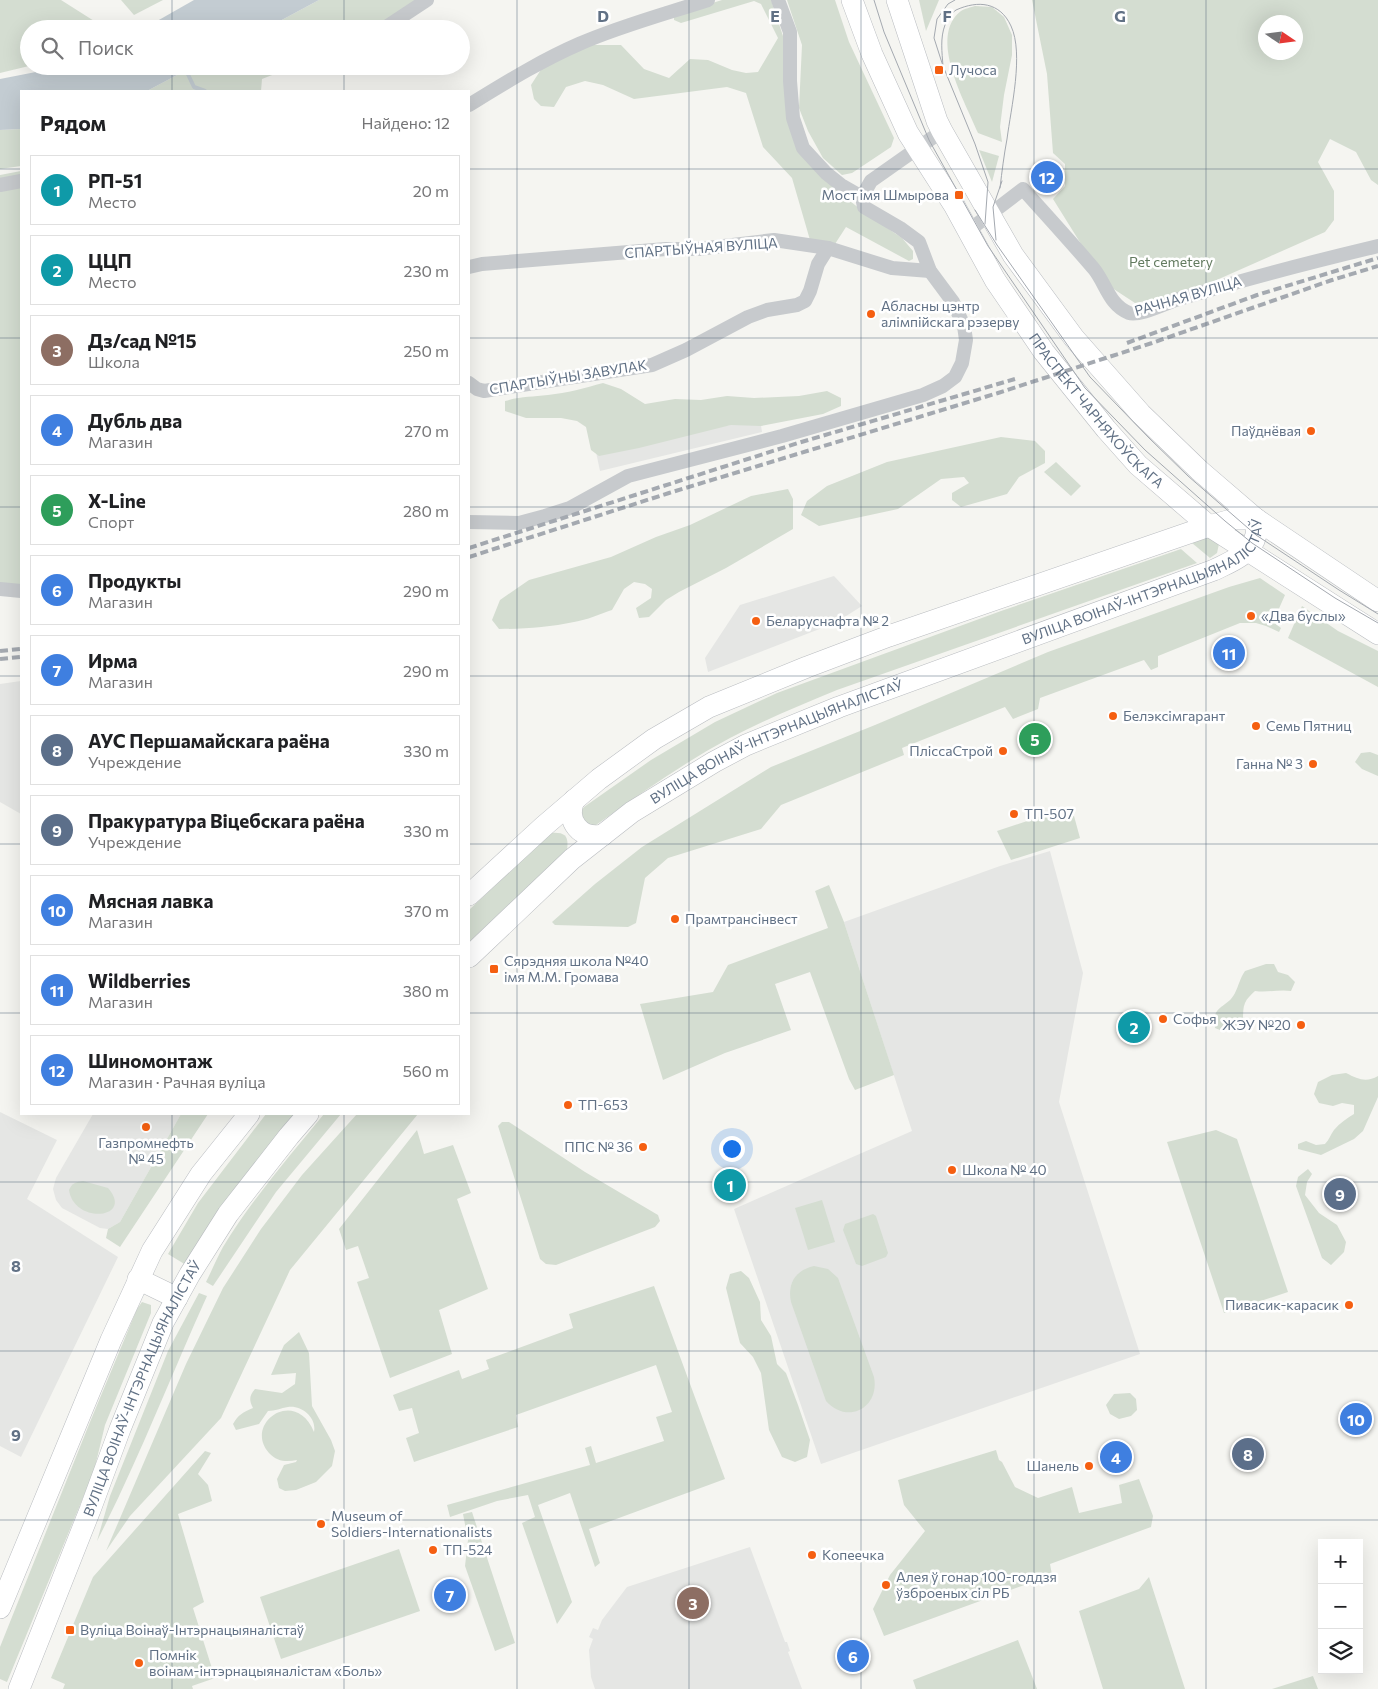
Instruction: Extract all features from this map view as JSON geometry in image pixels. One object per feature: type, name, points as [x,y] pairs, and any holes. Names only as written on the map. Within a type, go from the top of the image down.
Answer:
[{"type":"main road","name":"ПРАСПЕКТ ЧАРНЯХОЎСКАГА","points":[[852,0],[872,54],[908,133],[954,205],[995,280],[1044,352],[1106,429],[1138,465],[1209,526],[1378,634]]},
{"type":"main road","points":[[897,0],[942,131],[1012,255],[1040,293],[1102,370],[1141,414],[1192,464],[1256,519],[1378,602]]},
{"type":"main road","name":"ВУЛІЦА ВОІНАЎ-ІНТЭРНАЦЫЯНАЛІСТАЎ","points":[[470,894],[544,826],[599,779],[654,739],[709,707],[889,636],[1209,526],[1235,519],[1256,519],[1256,535],[1247,550],[1240,557],[1192,579],[839,707],[746,745],[714,762],[632,812],[572,860],[470,957]]},
{"type":"main road","points":[[574,800],[571,816],[579,831],[590,836],[603,836]]},
{"type":"main road","points":[[544,826],[560,827],[570,834],[574,844],[572,860]]},
{"type":"main road","points":[[0,1608],[138,1279],[160,1237],[201,1174],[248,1115]]},
{"type":"main road","name":"ВУЛІЦА ВОІНАЎ-ІНТЭРНАЦЫЯНАЛІСТАЎ","points":[[20,1689],[120,1429],[163,1324],[190,1274],[228,1214],[307,1115]]},
{"type":"main road","points":[[138,1279],[177,1298]]},
{"type":"street","points":[[397,20],[427,0]]},
{"type":"street","points":[[470,104],[542,62],[579,44],[626,26],[708,0]]},
{"type":"street","points":[[778,0],[790,32],[790,81],[793,118],[803,148],[826,173],[841,185],[862,197]]},
{"type":"street","points":[[470,522],[519,524],[570,508],[628,476],[791,434],[923,395],[943,386],[955,377],[962,363],[966,340],[964,326],[953,302],[930,272],[919,242],[900,228],[864,207],[862,197],[871,182],[942,131]]},
{"type":"street","points":[[0,185],[20,181]]},
{"type":"street","name":"РАЧНАЯ ВУЛІЦА","points":[[989,216],[1023,189],[1096,271],[1107,294],[1122,310],[1131,314],[1139,313],[1176,299],[1273,272],[1378,246]]},
{"type":"street","points":[[968,231],[989,216]]},
{"type":"street","name":"СПАРТЫЎНАЯ ВУЛІЦА","points":[[470,267],[482,264],[666,249],[698,249],[774,240],[828,248],[892,268],[930,272]]},
{"type":"street","name":"СПАРТЫЎНЫ ЗАВУЛАК","points":[[470,384],[484,391],[652,365],[686,350],[748,317],[767,310],[805,301],[810,292],[818,264],[828,248]]},
{"type":"street","points":[[0,589],[20,591]]},
{"type":"shaded area","points":[[194,0],[319,0],[282,20],[159,20]]},
{"type":"shaded area","points":[[20,75],[177,75],[149,90],[20,90],[20,129],[0,130],[0,79]]},
{"type":"shaded area","points":[[760,419],[762,432],[600,471],[596,452]]},
{"type":"shaded area","points":[[834,576],[862,606],[835,623],[708,672],[705,658],[740,605]]},
{"type":"shaded area","points":[[20,681],[20,813],[0,802],[0,684]]},
{"type":"shaded area","name":"Школа № 40","points":[[1050,851],[1083,973],[1059,1102],[1140,1354],[821,1464],[734,1209],[912,1131],[844,922],[1000,866]]},
{"type":"shaded area","points":[[0,1112],[57,1140],[27,1199],[118,1257],[21,1457],[0,1446]]},
{"type":"shaded area","points":[[92,1115],[180,1115],[120,1222],[108,1229],[100,1228],[62,1208],[56,1200],[53,1189],[56,1178]]},
{"type":"shaded area","points":[[750,1547],[785,1642],[787,1642],[790,1651],[788,1652],[802,1689],[595,1689],[591,1677],[589,1650],[593,1639],[589,1637],[593,1628],[598,1630],[602,1620],[627,1587]]},
{"type":"green space","points":[[0,0],[61,0],[93,20],[20,20],[20,68],[0,73]]},
{"type":"green space","points":[[121,0],[163,0],[134,15]]},
{"type":"green space","points":[[319,0],[423,0],[386,20],[282,20]]},
{"type":"green space","points":[[722,0],[771,0],[783,36],[785,83],[801,153],[840,193],[865,213],[902,238],[913,251],[913,259],[909,261],[846,227],[835,244],[810,240],[792,178],[763,147],[746,93],[727,87],[634,99],[603,85],[585,81],[566,87],[554,107],[541,106],[534,99],[531,85],[542,68],[590,45],[621,45],[644,69],[669,78],[690,59],[708,60],[732,70],[746,73],[758,72],[778,38],[761,4],[754,1],[681,23],[674,20],[674,15]]},
{"type":"green space","points":[[787,0],[835,0],[849,42],[894,138],[891,147],[852,173],[842,175],[823,158],[808,131],[799,108],[802,45]]},
{"type":"green space","points":[[919,0],[939,0],[926,31]]},
{"type":"green space","name":"Pet cemetery","points":[[1032,0],[1378,0],[1378,185],[1371,180],[1356,152],[1330,139],[1318,162],[1334,191],[1334,220],[1325,232],[1185,294],[1135,303],[1106,284],[1053,199],[1065,186],[1065,164],[1053,153],[1047,74]]},
{"type":"green space","points":[[975,6],[992,7],[1004,17],[1012,35],[1012,55],[1000,127],[1002,142],[978,133],[958,88],[948,53],[948,37],[951,22],[961,11]]},
{"type":"green space","points":[[177,75],[272,75],[262,79],[261,90],[149,90]]},
{"type":"green space","points":[[20,129],[20,166],[0,169],[0,130]]},
{"type":"green space","points":[[979,150],[999,156],[992,182]]},
{"type":"green space","points":[[20,171],[20,584],[0,584],[0,175]]},
{"type":"green space","points":[[603,383],[621,389],[645,404],[675,399],[701,400],[727,396],[754,398],[799,396],[827,391],[841,398],[841,406],[823,414],[761,426],[731,425],[599,456],[591,450],[586,427],[577,421],[561,418],[526,418],[505,411],[505,401],[522,397],[562,393]]},
{"type":"green space","points":[[1001,437],[1035,441],[1045,451],[1045,463],[1019,477],[1007,494],[961,507],[952,500],[952,493],[969,483],[964,477],[941,479],[898,509],[819,526],[801,515],[807,501],[827,486],[887,462]]},
{"type":"green space","points":[[1056,462],[1081,486],[1071,496],[1044,472]]},
{"type":"green space","points":[[788,489],[793,499],[793,529],[726,568],[679,592],[666,600],[649,617],[639,618],[636,608],[651,598],[652,589],[645,584],[634,582],[624,589],[612,610],[584,620],[565,624],[499,629],[492,620],[500,600],[529,580],[611,557],[656,537],[690,525],[751,496]]},
{"type":"green space","points":[[1210,537],[1219,544],[1217,553],[1210,558],[1192,543]]},
{"type":"green space","points":[[1181,549],[1197,563],[837,690],[730,738],[661,780],[596,825],[586,828],[578,815],[584,807],[651,760],[715,722],[777,693],[1001,611]]},
{"type":"green space","points":[[1260,578],[1285,595],[1273,622],[1281,628],[1279,632],[1256,623],[1240,623],[1158,656],[1158,667],[1151,670],[1144,660],[1040,698],[1038,709],[1013,719],[1005,707],[902,748],[904,755],[781,805],[761,829],[668,858],[645,878],[636,923],[628,927],[555,925],[552,922],[595,884],[642,847],[771,767],[1048,652],[1229,587]]},
{"type":"green space","points":[[1302,606],[1338,631],[1378,651],[1378,687],[1288,638]]},
{"type":"green space","points":[[1370,752],[1378,755],[1378,776],[1362,769],[1355,762],[1361,753]]},
{"type":"green space","points":[[1054,812],[1074,816],[1080,838],[1011,860],[997,831]]},
{"type":"green space","points":[[551,833],[560,833],[567,838],[567,850],[470,941],[470,909]]},
{"type":"green space","points":[[829,885],[844,922],[894,1075],[855,1090],[849,1079],[810,972],[775,984],[791,1030],[725,1053],[663,1080],[640,1004],[713,992],[728,965],[828,928],[815,891]]},
{"type":"green space","points":[[1266,964],[1274,964],[1278,972],[1288,975],[1295,982],[1291,991],[1255,991],[1245,1003],[1243,1021],[1240,1027],[1230,1032],[1215,1028],[1214,1020],[1217,1011],[1232,998],[1245,971]]},
{"type":"green space","points":[[1346,1073],[1362,1079],[1378,1076],[1378,1097],[1363,1131],[1354,1139],[1321,1155],[1298,1149],[1298,1144],[1306,1141],[1316,1145],[1325,1144],[1336,1127],[1354,1114],[1354,1105],[1342,1103],[1333,1106],[1319,1103],[1314,1094],[1318,1082],[1332,1075]]},
{"type":"green space","points":[[180,1115],[207,1115],[120,1247],[106,1238],[108,1229],[120,1222]]},
{"type":"green space","points":[[265,1115],[293,1115],[217,1212],[186,1265],[168,1254],[198,1203]]},
{"type":"green space","points":[[323,1115],[340,1115],[276,1192],[213,1286],[206,1282],[234,1229],[271,1179]]},
{"type":"green space","points":[[356,1115],[417,1115],[290,1270],[221,1418],[130,1516],[106,1551],[186,1364],[223,1288],[261,1229],[302,1175]]},
{"type":"green space","points":[[502,1122],[509,1122],[585,1172],[658,1215],[660,1221],[655,1227],[556,1265],[546,1264],[540,1259],[498,1126]]},
{"type":"green space","points":[[417,1130],[424,1154],[453,1145],[471,1193],[457,1199],[488,1289],[439,1310],[452,1354],[390,1378],[357,1282],[369,1278],[358,1246],[346,1250],[339,1229]]},
{"type":"green space","points":[[1216,1130],[1237,1139],[1288,1292],[1224,1313],[1167,1142]]},
{"type":"green space","points":[[1308,1169],[1312,1174],[1307,1182],[1305,1195],[1319,1213],[1337,1225],[1346,1242],[1344,1252],[1331,1265],[1322,1258],[1296,1186],[1298,1177]]},
{"type":"green space","points":[[83,1181],[108,1188],[114,1198],[114,1206],[109,1211],[100,1214],[81,1209],[73,1201],[69,1190],[74,1183]]},
{"type":"green space","points":[[822,1200],[835,1242],[808,1250],[795,1208]]},
{"type":"green space","points":[[873,1214],[876,1216],[888,1253],[886,1257],[862,1266],[856,1264],[843,1230],[845,1224]]},
{"type":"green space","points":[[814,1266],[828,1269],[838,1278],[874,1377],[875,1388],[872,1397],[867,1405],[860,1410],[843,1412],[834,1408],[826,1401],[791,1302],[790,1289],[794,1278],[802,1271]]},
{"type":"green space","points":[[741,1271],[749,1278],[760,1302],[761,1320],[771,1336],[777,1364],[786,1373],[810,1440],[807,1457],[795,1462],[782,1457],[769,1430],[761,1373],[753,1357],[740,1343],[726,1288],[730,1274]]},
{"type":"green space","points":[[654,1286],[725,1479],[589,1529],[600,1563],[595,1567],[570,1493],[538,1505],[572,1602],[557,1624],[522,1523],[535,1517],[528,1495],[497,1501],[450,1517],[447,1505],[590,1465],[585,1448],[591,1446],[596,1463],[664,1441],[656,1417],[672,1412],[656,1365],[516,1415],[518,1427],[414,1462],[406,1438],[419,1433],[412,1408],[399,1411],[393,1395],[459,1370],[462,1379],[489,1369],[486,1360],[573,1328],[569,1314]]},
{"type":"green space","points":[[199,1293],[207,1296],[140,1450],[97,1541],[110,1496],[168,1351]]},
{"type":"green space","points":[[142,1302],[151,1305],[151,1313],[105,1425],[94,1471],[7,1682],[0,1679],[0,1647],[90,1422],[137,1309]]},
{"type":"green space","points":[[299,1332],[309,1353],[312,1406],[335,1451],[332,1466],[316,1482],[296,1490],[285,1491],[279,1488],[277,1479],[284,1465],[296,1462],[297,1460],[282,1461],[272,1456],[263,1442],[262,1431],[267,1421],[275,1414],[285,1411],[295,1412],[306,1419],[314,1432],[311,1417],[303,1410],[288,1407],[268,1411],[259,1424],[236,1430],[233,1424],[241,1414],[253,1408],[250,1398],[255,1389],[282,1393],[295,1384],[296,1373],[271,1375],[284,1345]]},
{"type":"green space","points":[[1130,1393],[1136,1399],[1137,1410],[1131,1416],[1119,1419],[1110,1414],[1106,1405],[1114,1394]]},
{"type":"green space","points":[[996,1450],[999,1460],[1002,1462],[1015,1487],[1038,1498],[1072,1487],[1079,1513],[1122,1503],[1119,1485],[1139,1479],[1153,1516],[1151,1527],[1050,1564],[1052,1575],[884,1636],[873,1609],[890,1575],[925,1531],[904,1505],[898,1480]]},
{"type":"green space","points":[[205,1451],[211,1453],[198,1474],[208,1485],[212,1501],[178,1514],[204,1602],[193,1608],[215,1678],[192,1686],[193,1689],[63,1689],[65,1684],[51,1678],[93,1577]]},
{"type":"green space","points":[[472,1512],[515,1643],[495,1651],[465,1566],[468,1540],[463,1514]]},
{"type":"green space","points":[[399,1549],[420,1611],[281,1659],[260,1597]]},
{"type":"green space","points":[[1149,1577],[1185,1689],[1103,1689],[1079,1611],[1139,1589]]},
{"type":"green space","points":[[1018,1640],[1037,1689],[916,1689],[913,1680]]},
{"type":"green space","points":[[1313,1676],[1318,1689],[1272,1689]]},
{"type":"waterway","points":[[188,75],[194,87],[202,90]]},
{"type":"tram line","points":[[874,0],[884,32],[929,140],[988,246],[1085,388],[1145,450],[1252,543],[1335,598],[1378,623]]},
{"type":"tram line","points":[[955,0],[948,4],[937,19],[934,38],[988,182],[985,224]]},
{"type":"tram line","points":[[943,66],[942,35],[951,14],[964,7],[980,4],[988,5],[1001,12],[1011,26],[1015,38],[1017,66],[1000,188]]},
{"type":"tram line","points":[[996,240],[993,207],[1002,181]]},
{"type":"tram line","points":[[975,210],[997,245],[1090,377],[1149,438],[1188,476],[1256,535],[1378,614]]},
{"type":"railway","points":[[1127,343],[1257,295],[1378,258]]},
{"type":"railway","points":[[470,557],[669,493],[998,393],[1378,266]]},
{"type":"railway","points":[[470,548],[798,443],[1015,379]]},
{"type":"railway","points":[[0,651],[20,649]]},
{"type":"railway","points":[[0,659],[20,657]]},
{"type":"place","name":"Лучоса","points":[[939,70]]},
{"type":"place","name":"Шиномонтаж","points":[[1047,177]]},
{"type":"place","name":"Мост імя Шмырова","points":[[959,195]]},
{"type":"place","name":"Абласны цэнтр алімпійскага рэзерву","points":[[871,314]]},
{"type":"place","name":"Паўднёвая","points":[[1311,431]]},
{"type":"place","name":"«Два буслы»","points":[[1251,616]]},
{"type":"place","name":"Беларуснафта № 2","points":[[756,621]]},
{"type":"place","name":"Wildberries","points":[[1229,653]]},
{"type":"place","name":"Белэксімгарант","points":[[1113,716]]},
{"type":"place","name":"Семь Пятниц","points":[[1256,726]]},
{"type":"place","name":"X-Line","points":[[1035,739]]},
{"type":"place","name":"ПліссаСтрой","points":[[1003,751]]},
{"type":"place","name":"Ганна № 3","points":[[1313,764]]},
{"type":"place","name":"ТП-507","points":[[1014,814]]},
{"type":"place","name":"Прамтрансінвест","points":[[675,919]]},
{"type":"place","name":"Сярэдняя школа №40 імя М.М. Громава","points":[[494,969]]},
{"type":"place","name":"Софья","points":[[1163,1019]]},
{"type":"place","name":"ЖЭУ №20","points":[[1301,1025]]},
{"type":"place","name":"ЦЦП","points":[[1134,1027]]},
{"type":"place","name":"ТП-653","points":[[568,1105]]},
{"type":"place","name":"Газпромнефть № 45","points":[[146,1127]]},
{"type":"place","name":"ППС № 36","points":[[643,1147]]},
{"type":"place","name":"Школа № 40","points":[[952,1170]]},
{"type":"place","name":"РП-51","points":[[730,1185]]},
{"type":"place","name":"Пракуратура Віцебскага раёна","points":[[1340,1194]]},
{"type":"place","name":"Пивасик-карасик","points":[[1349,1305]]},
{"type":"place","name":"Мясная лавка","points":[[1356,1419]]},
{"type":"place","name":"АУС Першамайскага раёна","points":[[1248,1454]]},
{"type":"place","name":"Дубль два","points":[[1116,1457]]},
{"type":"place","name":"Шанель","points":[[1089,1466]]},
{"type":"place","name":"Museum of Soldiers-Internationalists","points":[[321,1524]]},
{"type":"place","name":"ТП-524","points":[[433,1550]]},
{"type":"place","name":"Копеечка","points":[[812,1555]]},
{"type":"place","name":"Алея ў гонар 100-годдзя ўзброеных сіл РБ","points":[[886,1585]]},
{"type":"place","name":"Ирма","points":[[450,1595]]},
{"type":"place","name":"Дз/сад №15","points":[[693,1603]]},
{"type":"place","name":"Вуліца Воінаў-Інтэрнацыяналістаў","points":[[70,1630]]},
{"type":"place","name":"Продукты","points":[[853,1656]]},
{"type":"place","name":"Помнік воінам-інтэрнацыяналістам «Боль»","points":[[139,1663]]}]
